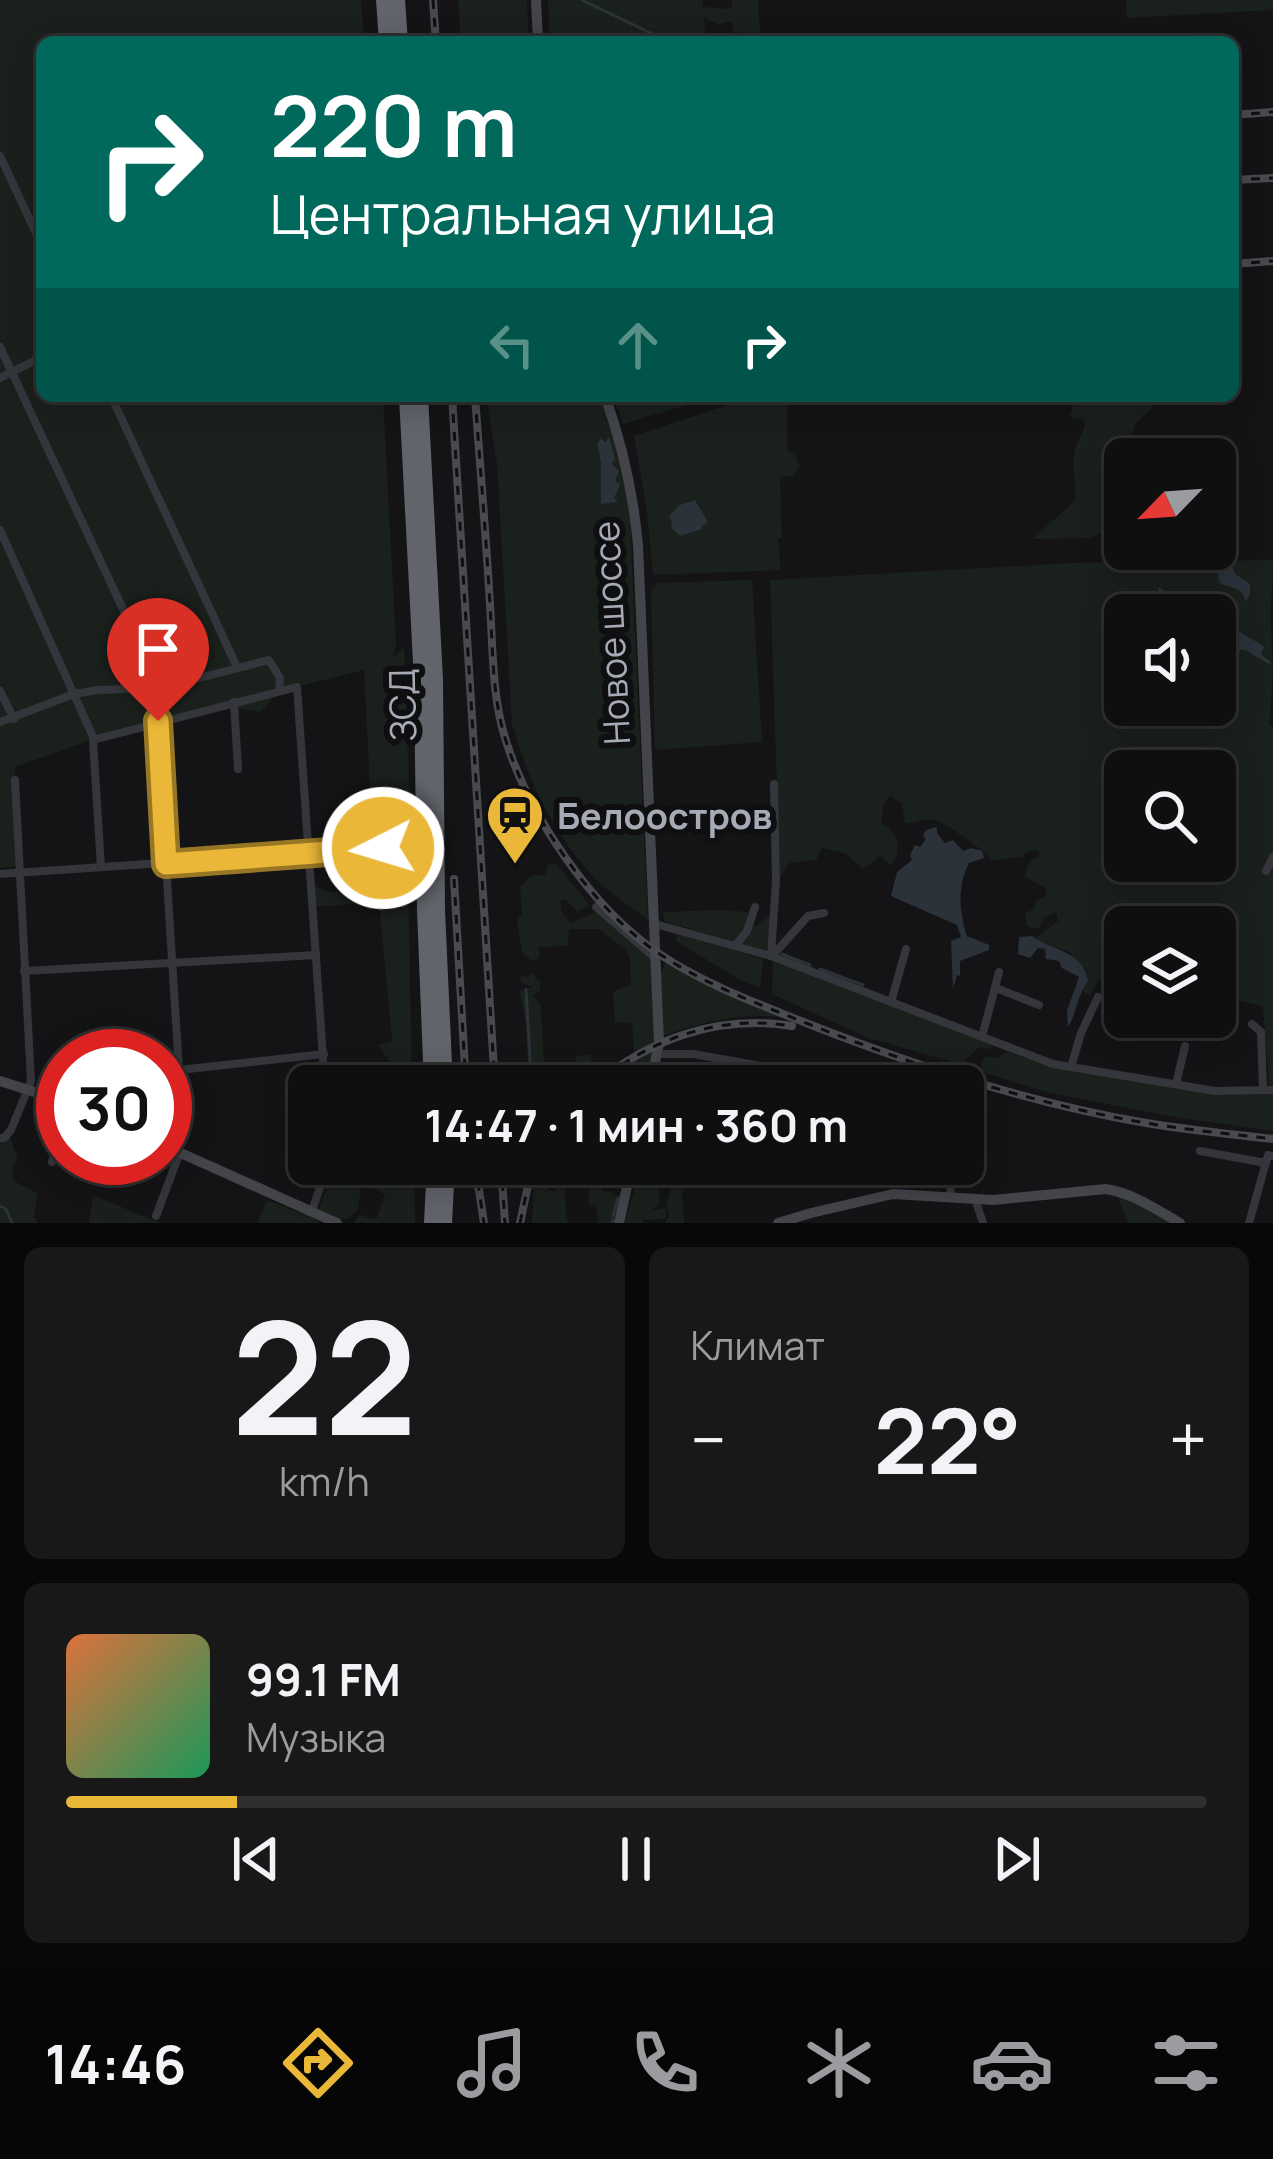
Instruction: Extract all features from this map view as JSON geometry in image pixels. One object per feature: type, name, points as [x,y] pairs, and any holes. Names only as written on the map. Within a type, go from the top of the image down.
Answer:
[{"type":"highway","points":[[384,0],[387,36]]},
{"type":"highway","points":[[398,0],[400,36]]},
{"type":"highway","name":"ЗСД","points":[[407,402],[435,1025],[442,1065]]},
{"type":"highway","name":"ЗСД","points":[[420,402],[435,680],[433,1065]]},
{"type":"highway","points":[[432,1223],[434,1185]]},
{"type":"highway","points":[[444,1223],[446,1185]]},
{"type":"main road","points":[[536,0],[538,36]]},
{"type":"main road","name":"Новое шоссе","points":[[607,402],[634,496],[655,924],[655,1065]]},
{"type":"main road","points":[[0,1081],[36,1091]]},
{"type":"main road","points":[[192,1159],[336,1223]]},
{"type":"main road","points":[[619,1223],[627,1185]]},
{"type":"main road","points":[[778,1223],[893,1194],[993,1200],[1106,1189],[1131,1196],[1180,1223]]},
{"type":"street","points":[[0,156],[36,233]]},
{"type":"street","points":[[0,347],[160,688]]},
{"type":"street","points":[[0,378],[36,360]]},
{"type":"street","points":[[115,402],[237,667]]},
{"type":"street","points":[[0,530],[94,739],[100,867]]},
{"type":"street","points":[[0,722],[74,694],[160,688],[269,660],[280,678],[279,691]]},
{"type":"street","points":[[94,739],[297,687],[325,1065]]},
{"type":"street","points":[[0,691],[14,719]]},
{"type":"street","points":[[234,702],[238,770]]},
{"type":"street","points":[[158,721],[176,1029]]},
{"type":"street","points":[[6,1136],[29,1089],[15,780]]},
{"type":"street","points":[[771,956],[776,880],[774,784]]},
{"type":"street","points":[[0,874],[383,848]]},
{"type":"street","points":[[1266,871],[1273,856]]},
{"type":"street","points":[[735,946],[747,931],[755,907]]},
{"type":"street","points":[[596,908],[655,958]]},
{"type":"street","points":[[771,956],[808,916],[824,914]]},
{"type":"street","points":[[655,924],[771,956],[1053,1064],[1215,1091],[1268,1090],[1261,1032],[1252,1024]]},
{"type":"street","points":[[891,1002],[906,949]]},
{"type":"street","points":[[24,971],[316,956]]},
{"type":"street","points":[[982,1037],[999,971]]},
{"type":"street","points":[[995,988],[1039,1005]]},
{"type":"street","points":[[1071,1067],[1098,997]]},
{"type":"street","points":[[1176,1084],[1185,1046]]},
{"type":"street","points":[[192,1069],[324,1054]]},
{"type":"street","points":[[658,1054],[693,1054],[756,1065]]},
{"type":"street","points":[[1200,1151],[1270,1159],[1250,1223]]},
{"type":"street","points":[[156,1216],[168,1185]]},
{"type":"street","points":[[312,1211],[321,1185]]},
{"type":"street","points":[[950,1185],[951,1198]]},
{"type":"street","points":[[975,1199],[983,1223]]},
{"type":"shaded area","points":[[0,0],[361,0],[364,36],[36,36],[36,402],[383,402],[393,658],[404,647],[412,794],[408,879],[412,1065],[392,1065],[378,1045],[392,1041],[379,902],[313,907],[312,885],[353,893],[360,864],[311,864],[310,855],[373,848],[364,670],[279,691],[261,712],[218,706],[97,738],[15,767],[17,866],[0,868]]},
{"type":"shaded area","points":[[458,0],[527,0],[529,36],[461,36]]},
{"type":"shaded area","points":[[548,0],[702,0],[703,7],[731,9],[732,0],[758,0],[760,33],[733,32],[732,21],[718,25],[704,17],[705,36],[550,36]]},
{"type":"shaded area","points":[[1126,0],[1273,0],[1273,10],[1127,18]]},
{"type":"shaded area","points":[[487,402],[602,402],[629,498],[648,920],[603,886],[572,851],[536,790],[512,724],[497,464]],"holes":[[[603,438],[610,450],[613,499],[601,504],[597,443]]]},
{"type":"shaded area","points":[[615,402],[697,402],[623,424]]},
{"type":"shaded area","points":[[736,402],[787,402],[787,450],[795,454],[800,467],[793,476],[780,477],[781,570],[653,575],[634,436]],"holes":[[[695,500],[708,522],[702,526],[672,521],[677,509]]]},
{"type":"shaded area","points":[[1150,402],[1153,407],[1135,424],[1131,438],[1104,438],[1104,531],[1092,538],[1032,539],[1075,501],[1074,456],[1085,421],[1070,415],[1074,404]]},
{"type":"shaded area","points":[[602,438],[610,440],[612,464],[619,471],[615,480],[620,485],[614,498],[618,502],[601,504],[597,443]]},
{"type":"shaded area","points":[[695,500],[708,522],[680,536],[669,516],[680,505]]},
{"type":"shaded area","points":[[1273,560],[1272,677],[1269,725],[1273,728],[1273,1085],[1269,1085],[1263,1006],[1236,1000],[1236,906],[1104,906],[1104,977],[1090,996],[1082,991],[1087,970],[1069,952],[1036,937],[1058,921],[1057,914],[1044,918],[1039,928],[1026,924],[1026,912],[1034,910],[1047,889],[1025,877],[1028,865],[1041,854],[1036,850],[1023,857],[992,860],[939,822],[905,824],[902,803],[890,796],[881,823],[897,842],[891,865],[880,856],[863,869],[845,853],[822,848],[816,860],[789,863],[780,877],[770,580],[1072,563],[1104,563],[1104,570],[1236,570],[1236,561]]},
{"type":"shaded area","points":[[1234,570],[1250,584],[1246,602],[1239,590],[1220,583],[1217,572]]},
{"type":"shaded area","points":[[752,580],[762,742],[655,750],[651,591],[657,583]]},
{"type":"shaded area","points":[[1236,629],[1264,646],[1261,654],[1272,663],[1269,664],[1236,650]]},
{"type":"shaded area","points":[[937,827],[945,843],[953,840],[963,851],[982,851],[984,858],[969,863],[962,881],[961,908],[967,936],[989,945],[989,950],[960,961],[960,976],[953,989],[951,941],[961,937],[957,925],[891,896],[897,872],[912,860],[915,845],[920,847],[926,830]]},
{"type":"shaded area","points":[[556,863],[590,906],[577,911],[565,899],[560,901],[570,923],[596,912],[651,958],[654,1042],[634,1052],[632,1023],[615,1022],[613,992],[631,984],[627,951],[599,929],[569,929],[568,946],[539,947],[539,958],[532,961],[522,952],[517,920],[522,914],[520,887],[531,876],[545,875],[548,864]]},
{"type":"shaded area","points":[[663,912],[748,912],[748,923],[756,926],[771,914],[767,952],[664,921]]},
{"type":"shaded area","points":[[677,934],[763,959],[760,988],[676,941]]},
{"type":"shaded area","points":[[1032,936],[1074,958],[1085,971],[1088,981],[1068,1027],[1067,1011],[1079,977],[1059,961],[1046,959],[1045,949],[1038,948],[1030,958],[1018,954],[1019,937]]},
{"type":"shaded area","points":[[666,961],[781,1017],[721,1020],[663,1036],[661,973]]},
{"type":"shaded area","points":[[773,961],[996,1045],[979,1047],[961,1064],[868,1038],[772,994]]},
{"type":"shaded area","points":[[531,973],[540,980],[540,991],[533,996],[541,1006],[544,1065],[528,1065],[520,993],[532,987],[520,977],[528,978]]},
{"type":"shaded area","points":[[654,1048],[650,1065],[628,1065]]},
{"type":"shaded area","points":[[1006,1052],[1053,1067],[1215,1095],[1273,1094],[1273,1131],[1051,1093],[984,1073],[981,1065],[985,1056],[997,1058]]},
{"type":"shaded area","points":[[591,1055],[592,1065],[576,1065],[576,1056]]},
{"type":"shaded area","points":[[2,1135],[10,1138],[17,1156],[14,1181],[38,1194],[37,1223],[0,1223]]},
{"type":"shaded area","points":[[327,1185],[414,1185],[415,1223],[355,1223],[358,1215],[377,1218],[385,1195],[370,1186],[361,1188],[358,1209],[348,1219],[319,1209]]},
{"type":"shaded area","points":[[534,1185],[556,1191],[557,1186],[565,1186],[569,1223],[532,1223]]},
{"type":"shaded area","points":[[589,1185],[602,1185],[602,1191],[620,1196],[614,1223],[597,1223],[595,1205],[589,1205]]},
{"type":"shaded area","points":[[636,1185],[659,1185],[659,1204],[650,1211],[664,1208],[665,1219],[645,1220],[643,1216],[644,1223],[625,1223]]},
{"type":"shaded area","points":[[668,1185],[685,1185],[684,1223],[665,1223],[671,1190]]},
{"type":"shaded area","points":[[1115,1190],[1180,1223],[1128,1223]]},
{"type":"shaded area","points":[[93,1195],[160,1223],[89,1223]]},
{"type":"shaded area","points":[[267,1200],[314,1218],[320,1223],[258,1223]]},
{"type":"waterway","points":[[582,0],[657,36]]},
{"type":"waterway","points":[[782,954],[810,965]]},
{"type":"waterway","points":[[820,969],[863,985]]},
{"type":"waterway","points":[[526,990],[530,1065]]},
{"type":"waterway","points":[[613,1216],[618,1198]]},
{"type":"waterway","points":[[0,1206],[12,1223]]},
{"type":"railway","points":[[433,0],[436,36]]},
{"type":"railway","points":[[1239,115],[1273,112]]},
{"type":"railway","points":[[1239,180],[1273,178]]},
{"type":"railway","points":[[1239,264],[1273,261]]},
{"type":"railway","points":[[452,402],[494,1065]]},
{"type":"railway","points":[[475,402],[494,674],[506,741],[530,800],[566,858],[633,934],[675,964],[730,992],[931,1068],[1103,1115],[1273,1139]]},
{"type":"railway","points":[[454,879],[465,1065]]},
{"type":"railway","points":[[621,1065],[661,1043],[712,1027],[792,1026]]},
{"type":"railway","points":[[478,1185],[484,1223]]},
{"type":"railway","points":[[502,1185],[505,1223]]},
{"type":"railway","points":[[520,1223],[529,1185]]},
{"type":"place","name":"Белоостров","points":[[515,866]]},
{"type":"route","points":[[158,721],[166,864],[383,848]]}]
